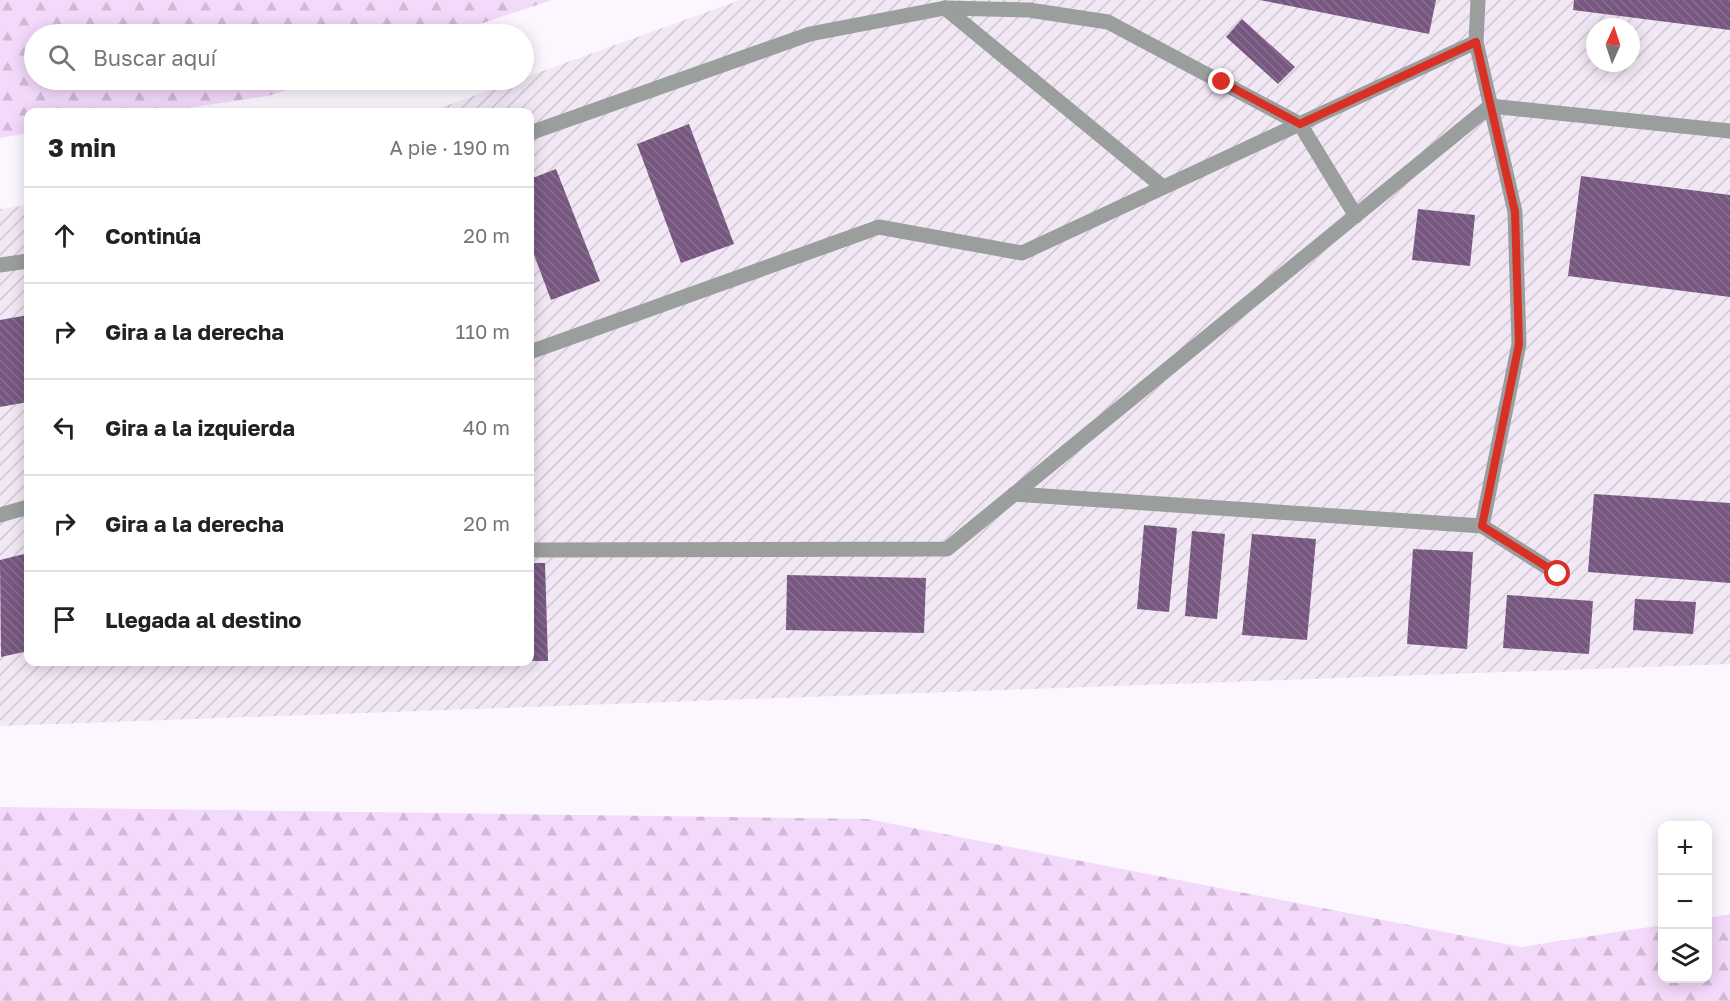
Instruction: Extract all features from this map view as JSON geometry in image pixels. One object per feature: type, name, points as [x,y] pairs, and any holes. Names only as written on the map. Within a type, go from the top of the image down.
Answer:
[{"type":"lane","points":[[1478,0],[1476,42],[1515,212],[1519,344],[1482,526]]},
{"type":"lane","points":[[945,8],[1163,187]]},
{"type":"lane","points":[[534,132],[810,34],[945,8],[1029,10],[1108,22],[1300,124],[1356,216]]},
{"type":"lane","points":[[534,351],[879,227],[1022,253],[1476,42]]},
{"type":"lane","points":[[534,550],[947,549],[1490,106],[1730,131]]},
{"type":"lane","points":[[0,265],[24,262]]},
{"type":"lane","points":[[1014,494],[1482,526],[1558,574]]},
{"type":"lane","points":[[0,515],[24,508]]},
{"type":"shaded area","points":[[740,0],[1730,0],[1730,664],[0,726],[0,209],[24,206],[24,666],[534,666],[534,108],[440,108],[490,90],[534,90],[534,74]]},
{"type":"green space","points":[[0,0],[552,0],[480,24],[24,24],[24,90],[286,90],[268,96],[188,108],[24,108],[24,134],[0,138]]},
{"type":"green space","points":[[0,807],[867,819],[1521,947],[1658,926],[1658,983],[1712,983],[1712,917],[1730,914],[1730,1001],[0,1001]]},
{"type":"building","points":[[1260,0],[1436,0],[1429,34]]},
{"type":"building","points":[[1574,0],[1730,0],[1730,30],[1640,18],[1573,10]]},
{"type":"building","points":[[1242,19],[1295,67],[1278,84],[1226,37]]},
{"type":"building","points":[[689,124],[734,244],[681,263],[637,144]]},
{"type":"building","points":[[556,169],[600,281],[551,300],[534,255],[534,177]]},
{"type":"building","points":[[1581,176],[1730,195],[1730,297],[1568,276]]},
{"type":"building","points":[[1418,209],[1475,215],[1470,266],[1412,260]]},
{"type":"building","points":[[24,316],[24,403],[0,407],[0,320]]},
{"type":"building","points":[[1594,494],[1730,503],[1730,583],[1588,572]]},
{"type":"building","points":[[1144,525],[1177,528],[1169,612],[1137,609]]},
{"type":"building","points":[[1192,531],[1225,534],[1217,619],[1185,616]]},
{"type":"building","points":[[1252,534],[1316,539],[1307,640],[1242,635]]},
{"type":"building","points":[[1413,549],[1473,552],[1467,649],[1407,644]]},
{"type":"building","points":[[24,554],[24,652],[1,657],[0,560]]},
{"type":"building","points":[[534,563],[545,563],[548,661],[534,661]]},
{"type":"building","points":[[787,575],[926,578],[924,633],[786,630]]},
{"type":"building","points":[[1507,595],[1593,601],[1589,654],[1503,648]]},
{"type":"building","points":[[1635,599],[1696,602],[1693,634],[1633,630]]},
{"type":"route","points":[[1222,82],[1300,124],[1476,42],[1515,212],[1519,344],[1482,526],[1558,574]]}]
